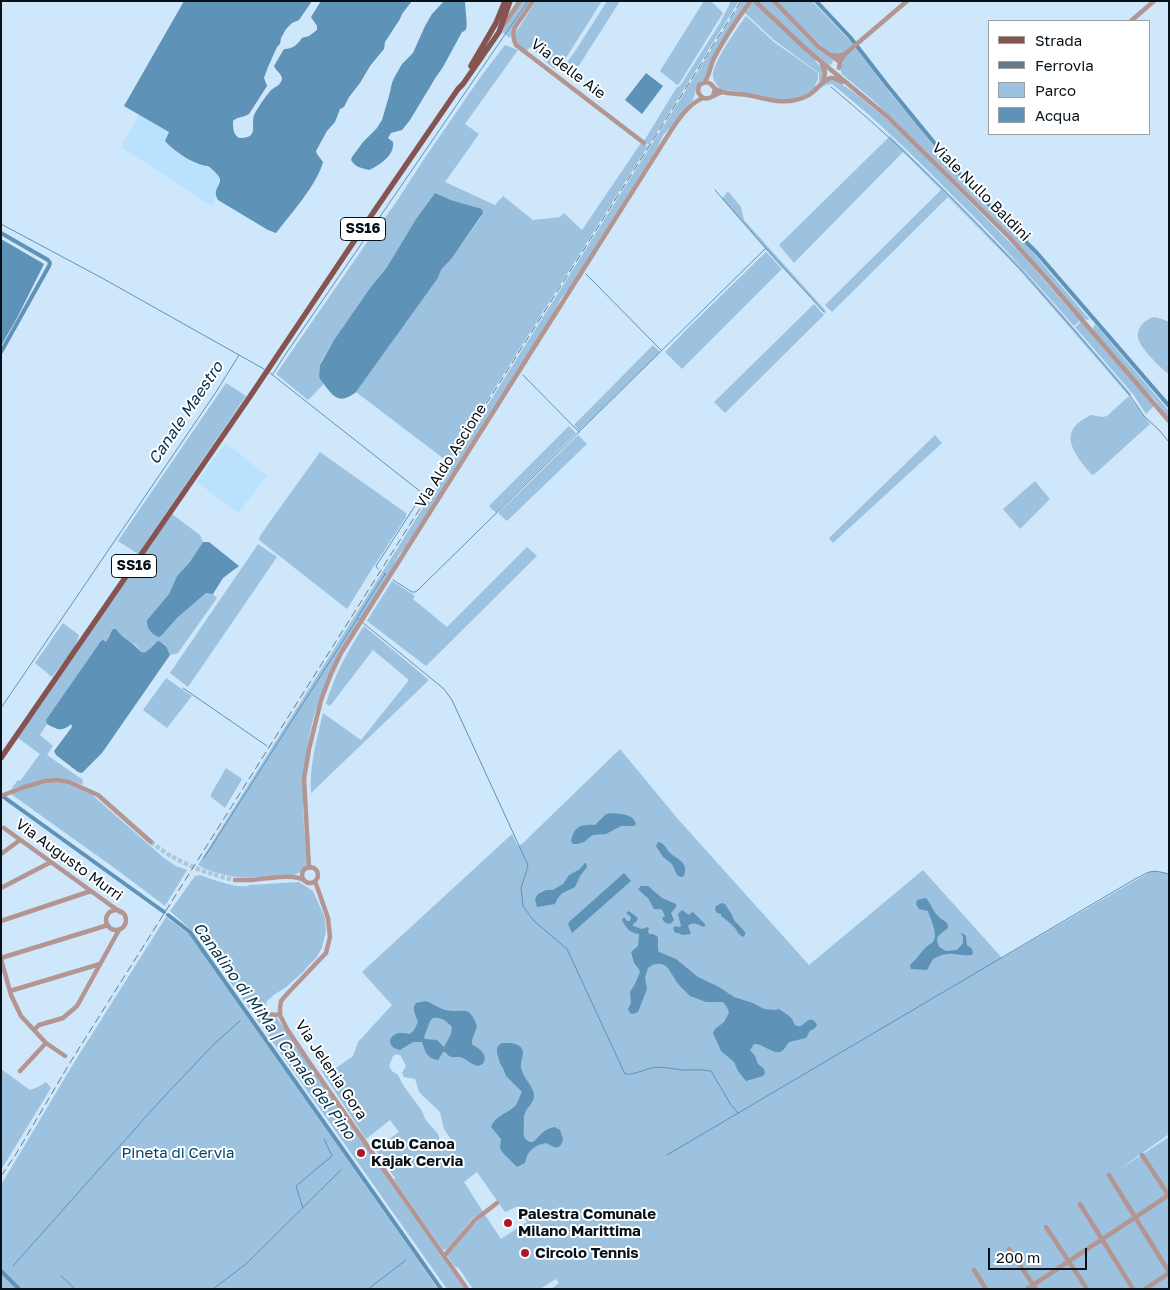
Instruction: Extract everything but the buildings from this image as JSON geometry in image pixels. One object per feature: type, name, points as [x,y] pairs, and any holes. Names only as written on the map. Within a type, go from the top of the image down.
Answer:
[{"type":"main road","name":"SS16","points":[[1,758],[458,89],[496,23],[505,1]]},
{"type":"main road","name":"SS16","points":[[458,89],[464,84],[498,32],[510,1]]},
{"type":"street","points":[[498,32],[520,1]]},
{"type":"street","name":"Via delle Aie","points":[[533,1],[514,27],[513,38],[516,45],[644,143]]},
{"type":"street","points":[[693,104],[699,86],[705,82],[718,52],[753,1]]},
{"type":"street","name":"Viale Nullo Baldini","points":[[753,1],[794,39],[888,116],[1009,237],[1169,421]]},
{"type":"street","points":[[774,1],[819,47],[831,55],[841,57]]},
{"type":"street","points":[[826,66],[833,65],[907,1]]},
{"type":"street","points":[[1132,20],[1154,1]]},
{"type":"street","points":[[841,57],[839,68],[842,79]]},
{"type":"street","points":[[820,61],[825,71],[823,82]]},
{"type":"street","points":[[710,73],[715,92],[713,96]]},
{"type":"street","points":[[705,82],[710,83],[723,92],[772,101],[794,101],[803,98],[828,79],[835,78],[852,87]]},
{"type":"street","points":[[698,92],[703,98]]},
{"type":"street","points":[[693,104],[703,98],[709,98],[723,92]]},
{"type":"street","name":"Via Aldo Ascione","points":[[316,881],[318,874],[312,868],[308,849],[304,779],[321,700],[341,653],[665,140],[693,104]]},
{"type":"street","points":[[1,796],[24,786],[45,781],[69,782],[98,795],[152,842]]},
{"type":"street","name":"Via Augusto Murri","points":[[4,828],[120,912]]},
{"type":"street","points":[[1,854],[20,840]]},
{"type":"street","points":[[1,888],[51,862]]},
{"type":"street","points":[[292,877],[312,868]]},
{"type":"street","points":[[303,872],[307,881],[322,901]]},
{"type":"street","points":[[235,880],[292,877],[316,881],[322,901]]},
{"type":"street","points":[[1,921],[91,891]]},
{"type":"street","name":"Via Jelenia Gora","points":[[322,901],[330,927],[330,937],[326,953],[281,1001],[280,1015],[309,1062],[467,1289]]},
{"type":"street","points":[[34,1030],[39,1025],[63,1018],[77,1006],[119,930],[125,925],[124,915],[114,911],[109,914],[107,919],[108,925],[114,930],[119,930]]},
{"type":"street","points":[[65,1056],[46,1043],[21,1016],[10,991],[1,958],[108,925]]},
{"type":"street","points":[[10,991],[100,964]]},
{"type":"street","points":[[263,1014],[280,1015]]},
{"type":"street","points":[[20,1071],[46,1043]]},
{"type":"street","points":[[1027,1289],[1035,1287],[1068,1261],[1169,1195],[1142,1155]]},
{"type":"street","points":[[1109,1176],[1169,1272],[1145,1289]]},
{"type":"street","points":[[444,1256],[475,1220],[497,1203]]},
{"type":"street","points":[[1080,1204],[1133,1289]]},
{"type":"street","points":[[1046,1228],[1087,1289]]},
{"type":"street","points":[[1009,1249],[1035,1287]]},
{"type":"street","points":[[974,1270],[986,1289]]},
{"type":"shaded area","points":[[139,114],[169,132],[165,141],[170,146],[201,165],[208,166],[219,176],[220,179],[213,207],[121,147]]},
{"type":"shaded area","points":[[226,443],[267,476],[238,513],[197,482]]},
{"type":"green space","points":[[522,1],[532,1],[512,31],[510,38],[502,32]]},
{"type":"green space","points":[[536,1],[602,1],[564,61],[556,69],[530,47],[527,51],[516,40],[516,32]]},
{"type":"green space","points":[[607,1],[620,1],[573,75],[560,72],[576,50]]},
{"type":"green space","points":[[704,1],[711,1],[723,13],[677,85],[660,71]]},
{"type":"green space","points":[[731,1],[739,1],[649,145],[644,141],[720,23]]},
{"type":"green space","points":[[742,1],[749,1],[710,63],[706,78],[696,89],[693,100],[663,135],[657,148],[560,300],[556,310],[399,555],[329,676],[315,713],[306,756],[303,788],[307,861],[305,868],[294,875],[245,878],[211,871],[198,865]]},
{"type":"green space","points":[[754,1],[772,1],[814,44],[833,60],[832,64],[829,65],[819,57],[815,61],[824,72],[822,80],[817,86],[819,73],[774,40],[745,13]]},
{"type":"green space","points":[[776,1],[812,1],[853,44],[843,54],[833,54],[823,47]]},
{"type":"green space","points":[[746,16],[774,42],[818,73],[816,87],[800,97],[785,100],[720,89],[714,80],[714,70],[726,45]]},
{"type":"green space","points":[[505,45],[518,50],[465,124],[479,134],[445,182],[495,205],[503,196],[533,220],[560,217],[564,213],[582,230],[641,143],[648,146],[448,462],[356,392],[438,278],[441,270],[452,258],[481,217],[482,209],[435,193],[416,219],[387,267],[370,288],[322,360],[319,376],[324,384],[308,400],[276,374],[395,204],[482,75]]},
{"type":"green space","points":[[856,48],[946,162],[987,207],[1030,249],[1088,320],[1081,316],[1013,240],[895,121],[842,74],[842,62]]},
{"type":"green space","points":[[829,80],[837,81],[856,94],[906,137],[1022,255],[1080,321],[1074,326],[984,227],[879,124],[832,84],[820,89]]},
{"type":"green space","points":[[890,136],[1022,268],[1131,394],[1129,396],[1020,270],[948,197],[832,312],[825,305],[941,190],[903,152],[794,263],[779,245]]},
{"type":"green space","points":[[728,191],[741,207],[744,220],[826,311],[825,313],[773,258],[722,199]]},
{"type":"green space","points":[[766,252],[782,269],[682,369],[665,352]]},
{"type":"green space","points":[[814,304],[824,315],[725,413],[714,402]]},
{"type":"green space","points":[[1154,317],[1169,322],[1169,374],[1152,359],[1139,341],[1139,329],[1146,320]]},
{"type":"green space","points":[[1081,322],[1154,406],[1146,414],[1133,394],[1075,327]]},
{"type":"green space","points":[[1095,324],[1169,411],[1169,419],[1155,400],[1094,331]]},
{"type":"green space","points":[[653,345],[660,352],[579,431],[574,425]]},
{"type":"green space","points":[[226,383],[246,396],[138,554],[118,541]]},
{"type":"green space","points":[[1129,396],[1150,424],[1092,475],[1074,451],[1071,444],[1072,430],[1091,415],[1107,416]]},
{"type":"green space","points":[[569,426],[576,433],[496,513],[489,506]]},
{"type":"green space","points":[[578,435],[587,444],[507,521],[498,513]]},
{"type":"green space","points":[[935,435],[942,443],[833,543],[829,538]]},
{"type":"green space","points":[[320,452],[406,513],[406,517],[347,609],[259,540]]},
{"type":"green space","points":[[1035,481],[1050,499],[1020,529],[1003,509]]},
{"type":"green space","points":[[172,514],[200,535],[203,542],[189,563],[177,576],[169,594],[147,620],[162,635],[177,618],[206,593],[213,594],[217,598],[178,653],[170,655],[165,644],[154,643],[148,651],[140,651],[136,645],[119,634],[109,634],[108,640],[46,720],[47,724],[40,735],[53,746],[47,755],[83,780],[82,785],[54,778],[11,789],[18,780],[20,781],[40,754],[18,738]]},
{"type":"green space","points":[[258,544],[277,557],[188,687],[170,673]]},
{"type":"green space","points":[[527,547],[537,556],[426,666],[367,621],[392,581],[415,596],[413,599],[447,627]]},
{"type":"green space","points":[[63,623],[79,635],[75,647],[52,677],[35,663]]},
{"type":"green space","points":[[364,626],[429,680],[311,793],[312,763],[323,713],[361,740],[409,680],[373,650],[330,706],[326,704],[342,664]]},
{"type":"green space","points":[[166,678],[192,696],[167,728],[143,710]]},
{"type":"green space","points":[[620,749],[677,818],[809,965],[923,870],[1002,958],[1150,872],[1155,871],[1169,874],[1169,1134],[1117,1171],[1169,1137],[1169,1289],[551,1289],[559,1283],[556,1279],[540,1289],[473,1289],[447,1255],[484,1215],[501,1239],[527,1222],[518,1206],[505,1212],[477,1172],[464,1182],[483,1212],[473,1218],[447,1249],[443,1250],[394,1180],[395,1178],[375,1149],[399,1132],[390,1120],[366,1139],[321,1070],[336,1068],[353,1056],[358,1042],[392,1005],[362,972],[512,834],[518,846]],"holes":[[[397,1054],[401,1056],[406,1066],[402,1073],[404,1077],[415,1079],[419,1092],[440,1112],[444,1129],[450,1138],[450,1144],[444,1146],[440,1141],[438,1134],[425,1119],[422,1111],[398,1075],[389,1066],[393,1056]]]},
{"type":"green space","points":[[226,768],[242,779],[225,808],[211,797],[211,794]]},
{"type":"green space","points":[[54,782],[68,784],[90,793],[164,858],[176,866],[187,870],[165,906],[11,794],[26,787]]},
{"type":"green space","points":[[200,875],[239,886],[299,882],[313,891],[325,918],[326,931],[322,948],[304,971],[267,1001],[263,1014],[277,1018],[464,1289],[447,1289],[198,936],[170,911],[195,876]]},
{"type":"green space","name":"Pineta di Cervia","points":[[166,917],[189,934],[438,1289],[1,1289],[1,1185],[72,1066]]},
{"type":"green space","points":[[1,1069],[30,1090],[46,1082],[51,1088],[1,1170]]},
{"type":"water","points":[[184,1],[312,1],[299,20],[292,23],[286,29],[264,78],[267,86],[249,114],[233,121],[234,133],[239,138],[246,138],[252,133],[253,117],[262,101],[282,79],[274,66],[284,49],[294,46],[302,38],[309,36],[317,30],[317,26],[311,17],[321,1],[412,1],[385,42],[384,49],[370,66],[344,107],[340,109],[335,122],[327,131],[316,151],[323,162],[316,179],[276,233],[218,200],[216,190],[220,179],[215,172],[208,166],[197,163],[179,153],[165,141],[169,132],[124,106]]},
{"type":"water","points":[[444,1],[465,1],[467,27],[465,31],[462,32],[410,120],[402,130],[391,133],[388,138],[393,142],[393,147],[389,155],[369,170],[358,167],[351,160],[352,157],[382,120],[394,78],[402,64],[413,53],[432,14]]},
{"type":"water","points":[[646,73],[663,86],[642,114],[625,100]]},
{"type":"water","points":[[435,193],[482,209],[483,213],[356,392],[344,398],[335,397],[320,379],[320,365],[334,340],[387,267],[416,219]]},
{"type":"water","points":[[1,239],[44,264],[1,346]]},
{"type":"water","points":[[203,542],[209,542],[239,566],[223,578],[213,594],[206,593],[177,618],[162,635],[156,636],[149,628],[147,620],[169,594],[177,576],[189,563]]},
{"type":"water","points":[[113,629],[116,629],[141,652],[147,651],[159,641],[166,646],[170,655],[102,753],[82,773],[56,755],[54,751],[72,727],[71,724],[60,729],[47,724],[46,720],[101,641],[106,642]]},
{"type":"water","points":[[609,813],[629,816],[636,824],[634,826],[621,826],[606,834],[593,835],[584,842],[573,844],[571,841],[572,836],[576,829],[586,825],[595,825]]},
{"type":"water","points":[[658,842],[664,845],[670,853],[684,864],[684,876],[677,875],[672,864],[663,857],[656,846]]},
{"type":"water","points":[[585,863],[587,867],[575,887],[561,894],[555,904],[537,907],[535,899],[538,894],[546,890],[553,890],[563,884],[569,875],[580,869]]},
{"type":"water","points":[[624,873],[631,881],[572,933],[569,922]]},
{"type":"water","points":[[641,886],[648,886],[662,898],[676,904],[671,913],[674,920],[670,924],[666,923],[662,918],[665,916],[662,910],[654,909],[648,898],[638,889]]},
{"type":"water","points":[[926,898],[936,914],[948,925],[948,928],[938,936],[939,947],[946,951],[957,950],[963,943],[962,933],[966,936],[967,945],[972,949],[973,954],[945,954],[933,959],[927,970],[911,969],[910,965],[935,939],[935,931],[928,911],[919,909],[916,904],[917,900]]},
{"type":"water","points":[[722,903],[725,904],[734,920],[745,932],[743,937],[715,910],[716,906]]},
{"type":"water","points":[[682,910],[689,915],[692,912],[694,913],[705,926],[691,924],[688,926],[691,934],[675,933],[673,928],[681,926],[678,914]]},
{"type":"water","points":[[629,911],[638,918],[633,926],[642,929],[648,927],[649,934],[658,937],[659,952],[676,959],[698,977],[734,997],[764,1009],[779,1009],[791,1018],[797,1026],[809,1020],[814,1021],[817,1025],[806,1038],[789,1042],[781,1052],[774,1052],[754,1044],[750,1050],[765,1073],[763,1076],[746,1081],[734,1062],[721,1051],[713,1033],[724,1022],[729,1013],[727,1007],[723,1002],[706,1002],[690,996],[678,984],[666,966],[658,964],[648,968],[645,978],[647,989],[638,1012],[630,1013],[628,1009],[631,1003],[630,992],[640,972],[634,963],[631,952],[638,946],[639,934],[629,930],[622,920],[624,917],[627,921],[630,921],[631,917],[626,913]]},
{"type":"water","points":[[426,1001],[445,1010],[464,1011],[471,1014],[477,1026],[472,1044],[483,1053],[485,1058],[482,1065],[476,1065],[460,1057],[452,1057],[445,1052],[443,1052],[438,1060],[431,1058],[427,1054],[422,1042],[413,1042],[400,1050],[393,1047],[390,1040],[394,1035],[398,1033],[410,1034],[414,1030],[418,1022],[414,1010],[416,1003]],"holes":[[[433,1018],[444,1020],[452,1027],[451,1034],[444,1047],[437,1040],[425,1039],[424,1037]]]},
{"type":"water","points":[[500,1044],[517,1044],[521,1047],[523,1053],[521,1068],[534,1093],[533,1101],[524,1116],[525,1139],[533,1142],[545,1131],[555,1127],[560,1130],[563,1139],[558,1147],[546,1143],[538,1145],[529,1152],[525,1163],[517,1167],[502,1152],[500,1148],[501,1139],[491,1127],[498,1118],[515,1106],[522,1092],[506,1076],[500,1063],[497,1048]]},
{"type":"waterway","points":[[273,374],[528,1]]},
{"type":"waterway","points":[[816,1],[850,37],[968,184],[1037,253],[1169,406]]},
{"type":"waterway","points":[[831,87],[911,158],[987,234],[1059,313],[1129,394],[1144,416],[1169,442]]},
{"type":"waterway","points":[[393,580],[412,592],[418,590],[766,248],[715,190]]},
{"type":"waterway","name":"Canale Maestro","points":[[1,224],[239,355],[216,392],[1,708]]},
{"type":"waterway","points":[[1,233],[48,260],[50,263],[1,352]]},
{"type":"waterway","points":[[766,248],[824,312]]},
{"type":"waterway","points":[[586,274],[661,350]]},
{"type":"waterway","points":[[239,355],[264,369]]},
{"type":"waterway","points":[[270,373],[421,492],[420,498],[376,566],[378,569]]},
{"type":"waterway","points":[[523,375],[579,432]]},
{"type":"waterway","points":[[359,619],[357,618],[385,574]]},
{"type":"waterway","points":[[204,858],[357,619]]},
{"type":"waterway","points":[[362,622],[444,689],[452,700],[527,863],[528,866],[521,888],[523,906],[534,921],[567,949],[625,1074],[660,1067],[711,1071],[731,1105],[738,1113]]},
{"type":"waterway","points":[[183,688],[267,746]]},
{"type":"waterway","name":"Canalino di MiMa | Canale del Pino","points":[[1,795],[164,912]]},
{"type":"waterway","points":[[667,1155],[1135,879],[1151,872],[1169,874]]},
{"type":"waterway","name":"Canalino di MiMa | Canale del Pino","points":[[168,915],[190,932],[441,1289]]},
{"type":"waterway","points":[[13,1266],[159,1102],[215,1043],[240,1021]]},
{"type":"waterway","points":[[303,1208],[296,1186],[332,1156],[324,1139]]},
{"type":"waterway","points":[[213,1289],[246,1264],[341,1170]]},
{"type":"waterway","points":[[368,1289],[406,1260]]},
{"type":"waterway","points":[[1,1271],[19,1289]]},
{"type":"waterway","points":[[61,1276],[75,1289]]},
{"type":"tunnel","points":[[151,842],[169,855],[191,866],[235,880]]},
{"type":"railway","points":[[1,1176],[71,1061],[741,1]]},
{"type":"place","name":"Club Canoa Kajak Cervia","points":[[361,1153]]},
{"type":"place","name":"Palestra Comunale Milano Marittima","points":[[508,1223]]},
{"type":"place","name":"Circolo Tennis","points":[[525,1253]]}]
